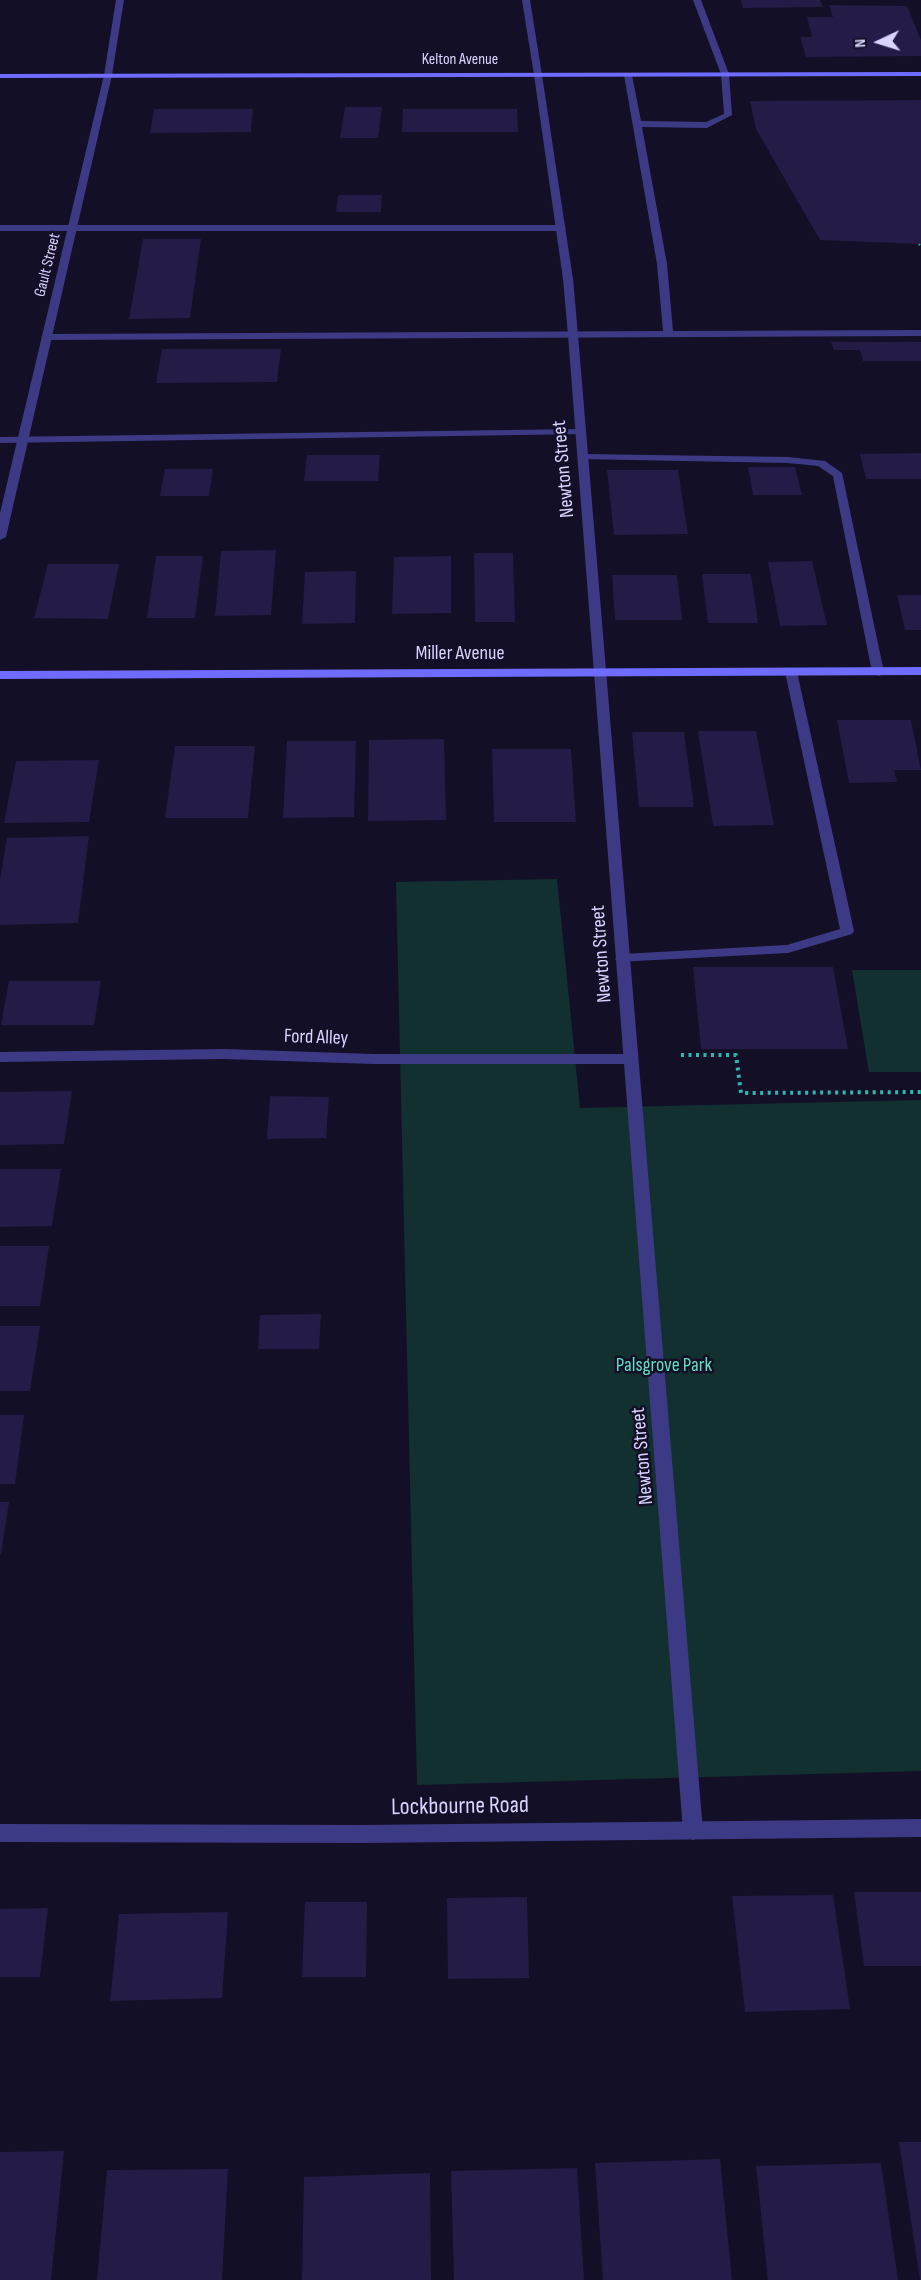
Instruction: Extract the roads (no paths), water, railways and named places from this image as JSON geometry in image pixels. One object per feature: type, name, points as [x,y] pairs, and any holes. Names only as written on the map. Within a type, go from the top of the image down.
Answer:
[{"type":"main road","name":"Kelton Avenue","points":[[0,76],[921,74]]},
{"type":"main road","name":"Miller Avenue","points":[[0,675],[921,671]]},
{"type":"street","name":"Gault Street","points":[[0,537],[108,75],[120,0]]},
{"type":"street","name":"Newton Street","points":[[526,0],[561,228],[573,335],[693,1831]]},
{"type":"street","points":[[637,124],[707,125],[728,115],[725,74],[697,0]]},
{"type":"street","points":[[628,75],[662,264],[668,334]]},
{"type":"street","points":[[0,228],[561,228]]},
{"type":"street","points":[[46,337],[921,333]]},
{"type":"street","points":[[0,440],[580,432]]},
{"type":"street","points":[[583,457],[788,460],[821,463],[838,475],[878,672]]},
{"type":"street","points":[[622,959],[788,949],[847,931],[791,672]]},
{"type":"street","name":"Ford Alley","points":[[0,1057],[224,1054],[374,1059],[630,1059]]},
{"type":"street","name":"Lockbourne Road","points":[[0,1833],[362,1834],[921,1828]]},
{"type":"park label","name":"Palsgrove Park","points":[[664,1366]]}]
